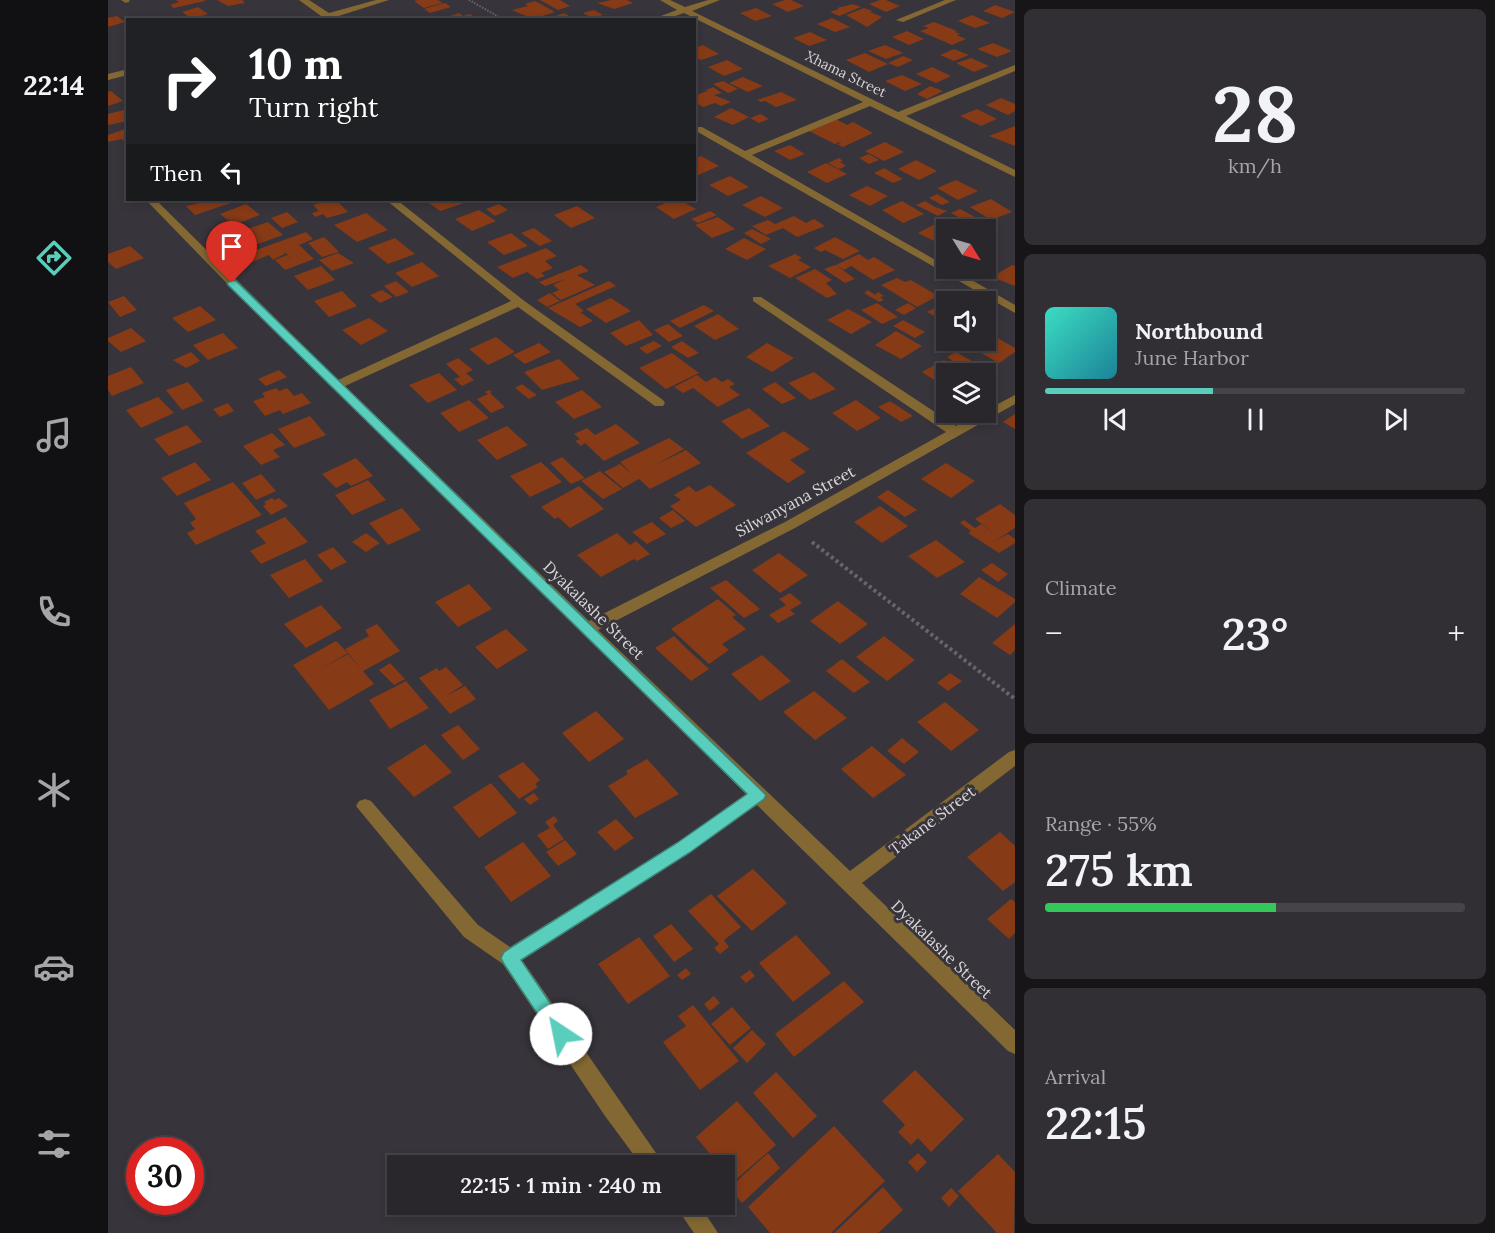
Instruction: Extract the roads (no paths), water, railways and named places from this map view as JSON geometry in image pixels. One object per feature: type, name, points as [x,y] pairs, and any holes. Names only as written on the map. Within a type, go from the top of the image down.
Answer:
[{"type":"street","points":[[303,0],[327,16]]},
{"type":"street","points":[[321,18],[385,0]]},
{"type":"street","name":"Xhama Street","points":[[664,0],[1015,174]]},
{"type":"street","points":[[660,18],[716,0]]},
{"type":"street","points":[[900,20],[952,0]]},
{"type":"street","points":[[900,115],[1015,68]]},
{"type":"street","points":[[108,77],[126,72]]},
{"type":"street","points":[[746,155],[871,102]]},
{"type":"street","points":[[699,129],[1015,310]]},
{"type":"street","name":"Dyakalashe Street","points":[[152,201],[246,297],[1015,1044]]},
{"type":"street","points":[[392,201],[519,302],[659,403]]},
{"type":"street","points":[[757,299],[957,433]]},
{"type":"street","points":[[337,385],[519,302]]},
{"type":"street","name":"Silwanyana Street","points":[[588,628],[790,525],[1015,399]]},
{"type":"street","name":"Takane Street","points":[[848,883],[1015,757]]},
{"type":"street","points":[[510,958],[683,848],[758,795]]},
{"type":"street","points":[[365,806],[471,931],[510,958],[612,1109],[647,1155]]},
{"type":"street","points":[[693,1215],[707,1233]]}]
